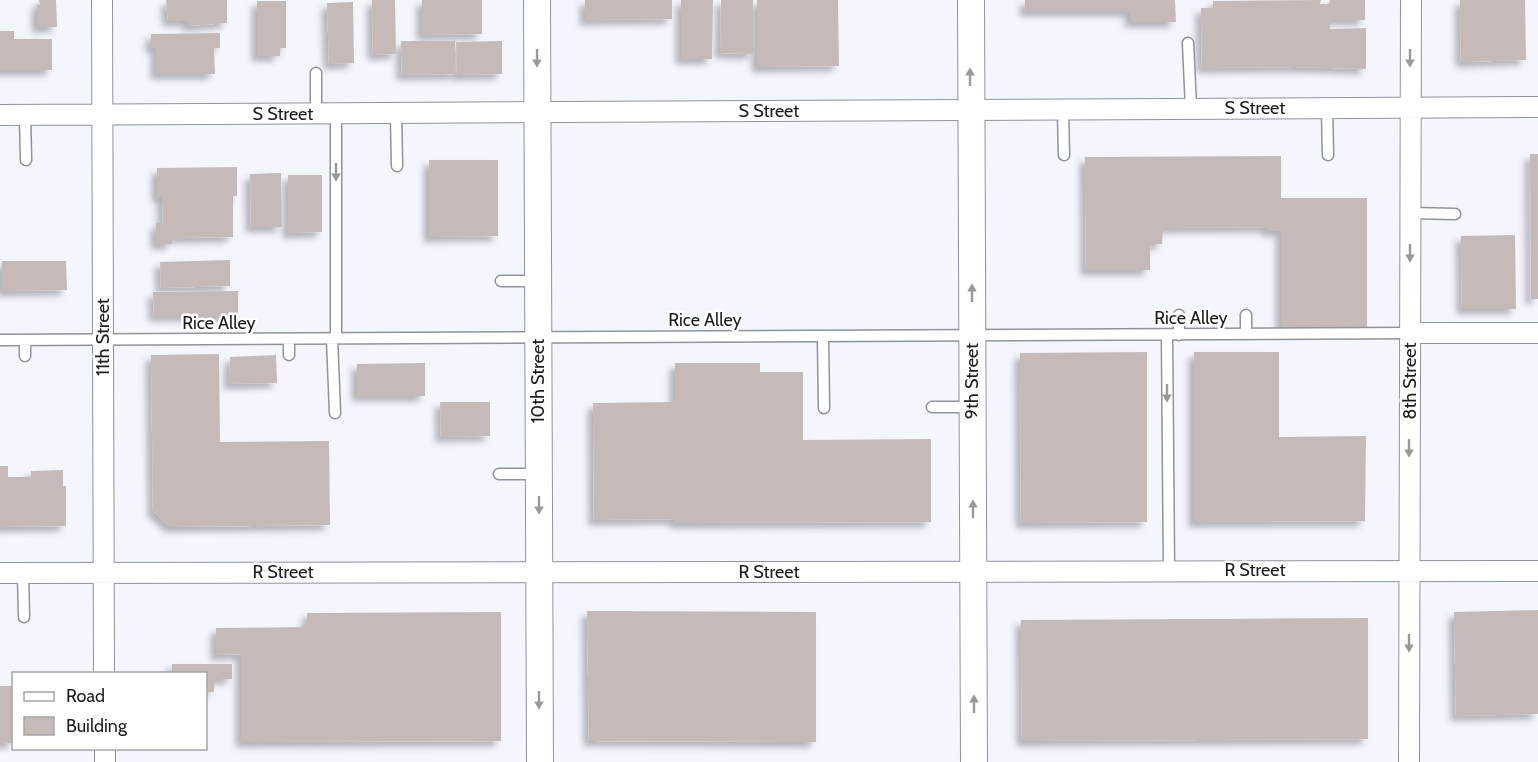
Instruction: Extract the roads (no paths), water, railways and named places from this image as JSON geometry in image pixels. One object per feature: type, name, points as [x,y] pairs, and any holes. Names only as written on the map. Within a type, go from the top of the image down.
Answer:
[{"type":"street","name":"11th Street","points":[[102,0],[104,672]]},
{"type":"street","name":"10th Street","points":[[537,0],[540,762]]},
{"type":"street","name":"9th Street","points":[[971,0],[974,762]]},
{"type":"street","name":"8th Street","points":[[1409,762],[1411,0]]},
{"type":"street","name":"S Street","points":[[0,115],[1538,107]]},
{"type":"street","points":[[1410,333],[1538,333]]},
{"type":"street","name":"R Street","points":[[0,573],[1538,571]]},
{"type":"lane","points":[[1188,43],[1191,108]]},
{"type":"lane","points":[[316,73],[316,113]]},
{"type":"lane","points":[[1327,108],[1328,155]]},
{"type":"lane","points":[[1063,110],[1064,155]]},
{"type":"lane","points":[[396,113],[398,166]]},
{"type":"lane","points":[[335,413],[336,114]]},
{"type":"lane","points":[[25,115],[26,160]]},
{"type":"lane","points":[[1410,213],[1455,214]]},
{"type":"lane","points":[[501,281],[537,281]]},
{"type":"lane","points":[[1179,315],[1179,334]]},
{"type":"lane","points":[[1246,315],[1246,334]]},
{"type":"lane","name":"Rice Alley","points":[[0,340],[1410,333]]},
{"type":"lane","points":[[1167,335],[1169,571]]},
{"type":"lane","points":[[823,336],[824,408]]},
{"type":"lane","points":[[289,339],[290,355]]},
{"type":"lane","points":[[25,340],[25,356]]},
{"type":"lane","points":[[932,407],[972,407]]},
{"type":"lane","points":[[499,474],[539,474]]},
{"type":"lane","points":[[24,573],[24,617]]}]
